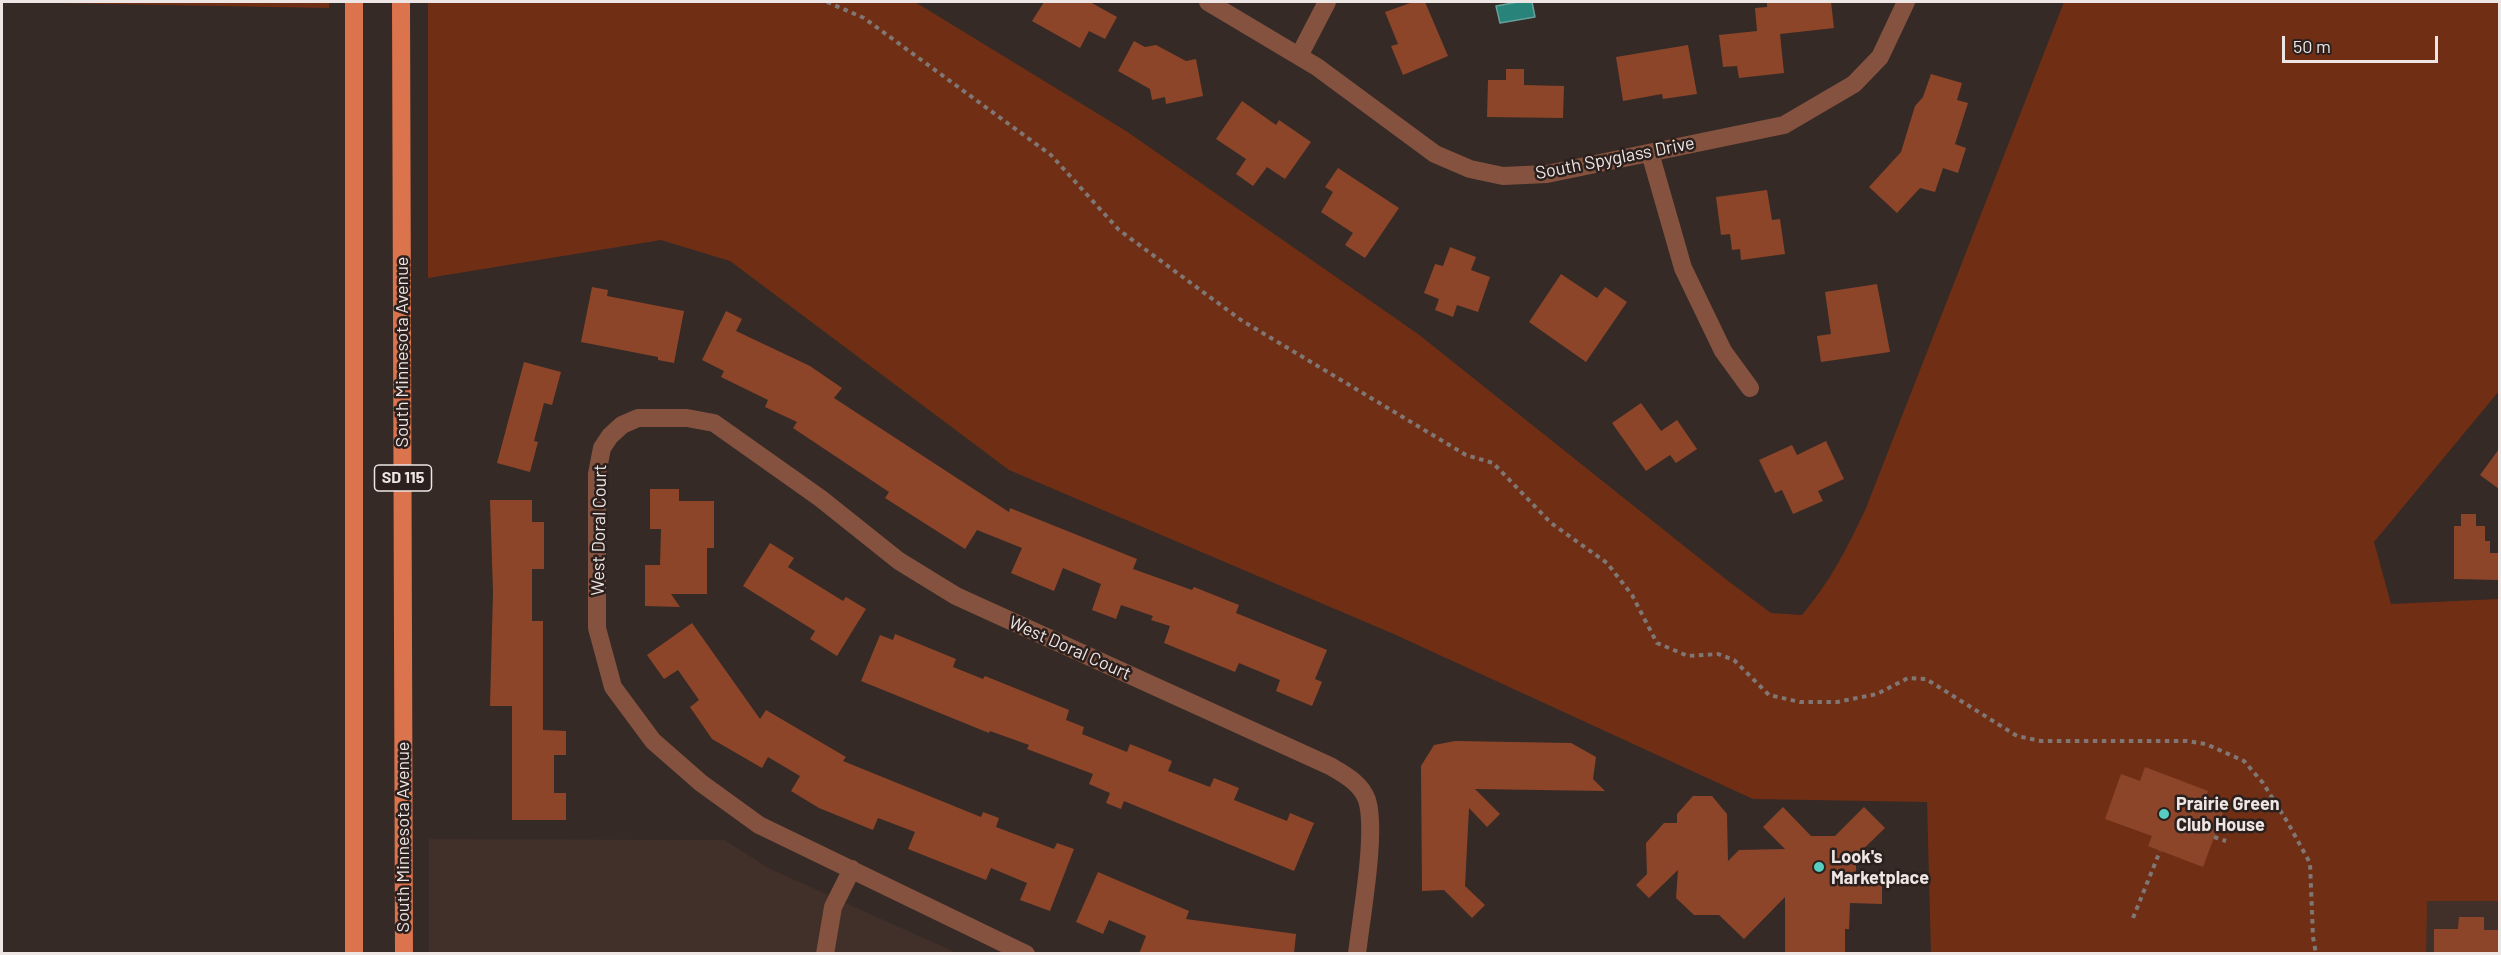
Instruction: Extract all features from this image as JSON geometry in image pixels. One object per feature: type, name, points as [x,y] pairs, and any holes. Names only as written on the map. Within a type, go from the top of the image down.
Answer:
[{"type":"main road","name":"SD 115","points":[[354,2],[354,954]]},
{"type":"main road","name":"South Minnesota Avenue","points":[[401,2],[404,954]]},
{"type":"street","name":"South Spyglass Drive","points":[[1208,2],[1299,56],[1435,154],[1470,169],[1503,176],[1547,174],[1784,125],[1854,84],[1880,57],[1906,2]]},
{"type":"street","points":[[1299,56],[1327,2]]},
{"type":"street","points":[[1650,153],[1683,268],[1723,351],[1750,388]]},
{"type":"street","name":"West Doral Court","points":[[1026,954],[759,825],[702,783],[653,741],[613,687],[597,628],[597,474],[602,448],[610,436],[622,425],[638,418],[664,416],[714,423],[820,498],[900,561],[956,596],[1330,766],[1356,782],[1367,800],[1369,819],[1367,866],[1357,954]]},
{"type":"street","points":[[825,954],[833,908],[852,869]]},
{"type":"path","points":[[827,2],[864,18],[1051,155],[1119,230],[1241,320],[1466,455],[1493,463],[1551,523],[1607,563],[1632,595],[1656,643],[1688,656],[1718,654],[1734,660],[1769,694],[1800,702],[1837,702],[1877,694],[1908,678],[1926,679],[2017,736],[2041,741],[2187,741],[2206,744],[2244,761],[2263,783],[2310,862],[2313,937],[2316,954]]},
{"type":"path","points":[[2214,837],[2226,842]]},
{"type":"path","points":[[2133,918],[2160,851]]},
{"type":"shaded area","points":[[2,2],[329,2],[329,8]]},
{"type":"shaded area","points":[[428,2],[915,2],[1126,131],[1418,334],[1771,613],[1802,615],[1838,564],[1866,508],[2064,2],[2499,2],[2499,391],[2374,542],[2391,604],[2499,599],[2499,901],[2427,901],[2426,953],[1931,953],[1927,802],[1753,799],[1396,635],[1009,470],[730,261],[661,240],[428,278]]},
{"type":"shaded area","points":[[429,839],[725,840],[768,868],[957,953],[429,954]]},
{"type":"shaded area","points":[[2426,901],[2499,901],[2499,953],[2426,954]]},
{"type":"water","points":[[1532,2],[1535,17],[1500,23],[1496,6]]},
{"type":"building","points":[[1044,2],[1090,2],[1117,17],[1105,39],[1089,31],[1080,48],[1032,21]]},
{"type":"building","points":[[1413,2],[1425,2],[1448,56],[1403,75],[1391,46],[1398,44],[1385,12]]},
{"type":"building","points":[[1767,2],[1831,2],[1834,28],[1780,34],[1784,73],[1739,78],[1737,66],[1723,67],[1719,35],[1757,31],[1755,8],[1767,7]]},
{"type":"building","points":[[1134,41],[1145,47],[1156,45],[1186,61],[1196,59],[1203,96],[1166,104],[1165,97],[1152,100],[1150,89],[1118,71]]},
{"type":"building","points":[[1688,45],[1697,94],[1663,99],[1662,94],[1623,101],[1616,57]]},
{"type":"building","points":[[1506,69],[1524,69],[1524,85],[1564,86],[1563,118],[1487,117],[1488,80],[1506,80]]},
{"type":"building","points":[[1931,74],[1962,83],[1957,100],[1968,103],[1955,144],[1966,148],[1958,173],[1943,168],[1935,192],[1920,188],[1897,213],[1869,187],[1901,152],[1915,106],[1923,97]]},
{"type":"building","points":[[1242,101],[1276,125],[1279,120],[1311,142],[1285,179],[1267,167],[1253,186],[1236,174],[1246,159],[1216,139]]},
{"type":"building","points":[[1338,168],[1399,208],[1365,258],[1345,245],[1353,233],[1321,212],[1333,192],[1325,187]]},
{"type":"building","points":[[1767,190],[1772,220],[1780,219],[1785,254],[1741,260],[1740,249],[1732,250],[1730,234],[1721,235],[1716,197]]},
{"type":"building","points":[[1450,247],[1476,257],[1471,270],[1490,277],[1478,312],[1457,305],[1453,317],[1435,310],[1439,299],[1424,293],[1435,264],[1443,266]]},
{"type":"building","points":[[1561,274],[1597,298],[1605,287],[1627,302],[1586,362],[1529,322]]},
{"type":"building","points":[[1877,284],[1890,352],[1821,362],[1817,336],[1831,334],[1825,292]]},
{"type":"building","points":[[592,287],[608,290],[607,296],[684,311],[674,363],[658,360],[658,357],[581,342]]},
{"type":"building","points":[[726,311],[742,319],[736,331],[810,366],[842,388],[834,398],[1009,512],[1010,508],[1137,559],[1133,569],[1192,590],[1194,587],[1239,605],[1236,613],[1327,650],[1315,679],[1322,682],[1312,706],[1276,691],[1280,680],[1239,663],[1235,672],[1164,643],[1170,626],[1151,620],[1153,616],[1121,605],[1116,619],[1092,610],[1101,584],[1063,568],[1054,591],[1011,573],[1022,548],[977,530],[965,549],[885,498],[889,492],[793,428],[797,422],[765,407],[768,400],[721,377],[724,371],[702,360]]},
{"type":"building","points":[[524,362],[561,372],[552,405],[544,403],[534,441],[538,442],[530,472],[497,463]]},
{"type":"building","points":[[1641,403],[1661,431],[1677,420],[1697,449],[1676,463],[1670,455],[1646,471],[1612,423]]},
{"type":"building","points":[[1826,441],[1844,479],[1818,491],[1823,501],[1793,514],[1782,490],[1775,493],[1759,460],[1792,445],[1797,455]]},
{"type":"building","points":[[2499,449],[2499,489],[2480,475]]},
{"type":"building","points":[[650,489],[679,489],[679,501],[714,501],[714,548],[707,548],[707,594],[671,594],[680,607],[645,606],[645,565],[660,565],[661,529],[650,529]]},
{"type":"building","points":[[490,500],[532,500],[532,522],[544,522],[544,569],[532,569],[532,621],[543,621],[543,730],[566,731],[566,755],[554,755],[554,793],[566,793],[566,820],[512,820],[512,706],[490,706],[493,592]]},
{"type":"building","points":[[2461,514],[2476,514],[2476,526],[2485,526],[2485,541],[2490,541],[2490,553],[2499,553],[2499,580],[2454,579],[2454,526],[2461,526]]},
{"type":"building","points":[[770,543],[794,558],[788,567],[843,601],[846,597],[866,609],[837,656],[810,639],[815,631],[743,586]]},
{"type":"building","points":[[692,623],[760,719],[766,710],[846,757],[843,761],[981,817],[983,812],[999,818],[996,827],[1054,849],[1057,843],[1074,849],[1050,911],[1020,900],[1027,883],[991,868],[986,880],[908,849],[915,832],[878,818],[873,830],[819,808],[791,791],[800,776],[768,757],[762,768],[712,739],[690,707],[699,700],[678,670],[664,679],[647,655]]},
{"type":"building","points":[[895,634],[956,659],[953,667],[983,679],[985,676],[1069,710],[1066,720],[1084,727],[1082,734],[1127,752],[1130,744],[1172,761],[1168,771],[1210,787],[1214,778],[1239,788],[1234,800],[1287,821],[1290,813],[1314,823],[1294,871],[1124,801],[1121,809],[1106,803],[1110,793],[1089,784],[1093,774],[1027,749],[1029,745],[990,731],[989,733],[861,681],[880,635],[893,640]]},
{"type":"building","points":[[1455,741],[1571,743],[1596,757],[1593,779],[1605,791],[1475,789],[1500,814],[1487,827],[1469,808],[1465,886],[1485,905],[1472,918],[1444,890],[1422,891],[1421,766],[1434,745]]},
{"type":"building","name":"Prairie Green Club House","points":[[2145,767],[2208,791],[2204,802],[2224,810],[2203,867],[2148,846],[2152,836],[2105,819],[2121,774],[2140,781]]},
{"type":"building","points":[[1693,796],[1712,796],[1727,814],[1728,861],[1739,850],[1785,849],[1763,827],[1783,807],[1811,836],[1835,836],[1864,807],[1885,828],[1856,856],[1856,885],[1882,885],[1882,904],[1850,903],[1849,929],[1845,929],[1845,954],[1785,954],[1785,897],[1744,939],[1719,915],[1694,915],[1676,898],[1678,870],[1649,898],[1636,885],[1647,874],[1646,843],[1664,823],[1677,823],[1677,814]]},
{"type":"building","points":[[1098,872],[1189,911],[1186,919],[1296,934],[1294,954],[1139,954],[1146,936],[1109,920],[1103,934],[1076,922]]},
{"type":"building","points":[[2459,917],[2484,917],[2484,930],[2499,930],[2499,954],[2434,954],[2434,929],[2458,929]]},
{"type":"place","name":"Prairie Green Club House","points":[[2164,814]]},
{"type":"place","name":"Look's Marketplace","points":[[1819,867]]}]
